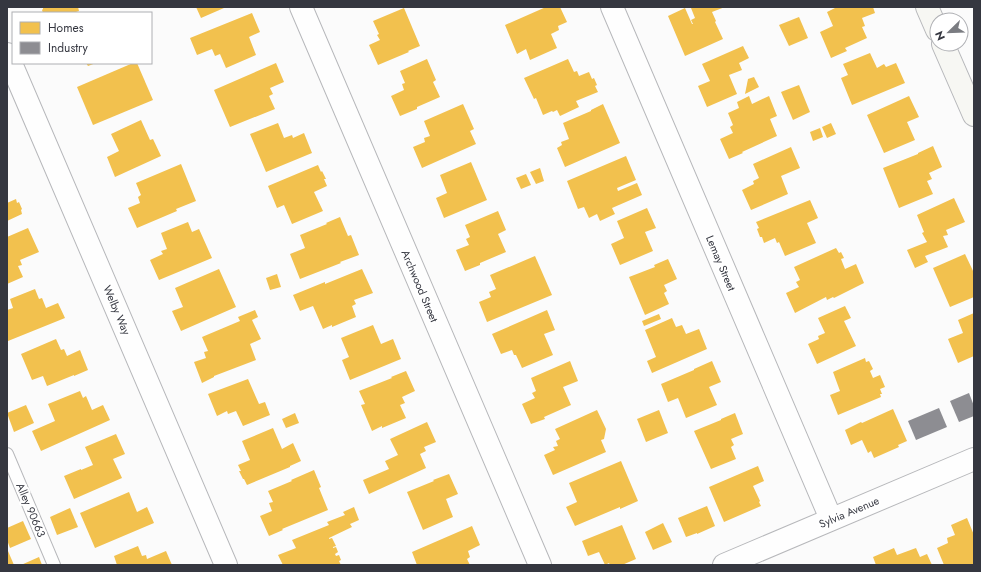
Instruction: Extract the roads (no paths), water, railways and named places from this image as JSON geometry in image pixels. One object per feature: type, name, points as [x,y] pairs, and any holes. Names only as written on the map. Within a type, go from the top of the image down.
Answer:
[{"type":"street","name":"Archwood Street","points":[[301,7],[540,565]]},
{"type":"street","name":"Lemay Street","points":[[612,7],[831,519]]},
{"type":"street","points":[[946,52],[974,115]]},
{"type":"street","name":"Welby Way","points":[[7,54],[226,565]]},
{"type":"street","name":"Sylvia Avenue","points":[[724,565],[974,460]]},
{"type":"lane","name":"Alley 90663","points":[[7,454],[54,565]]}]
